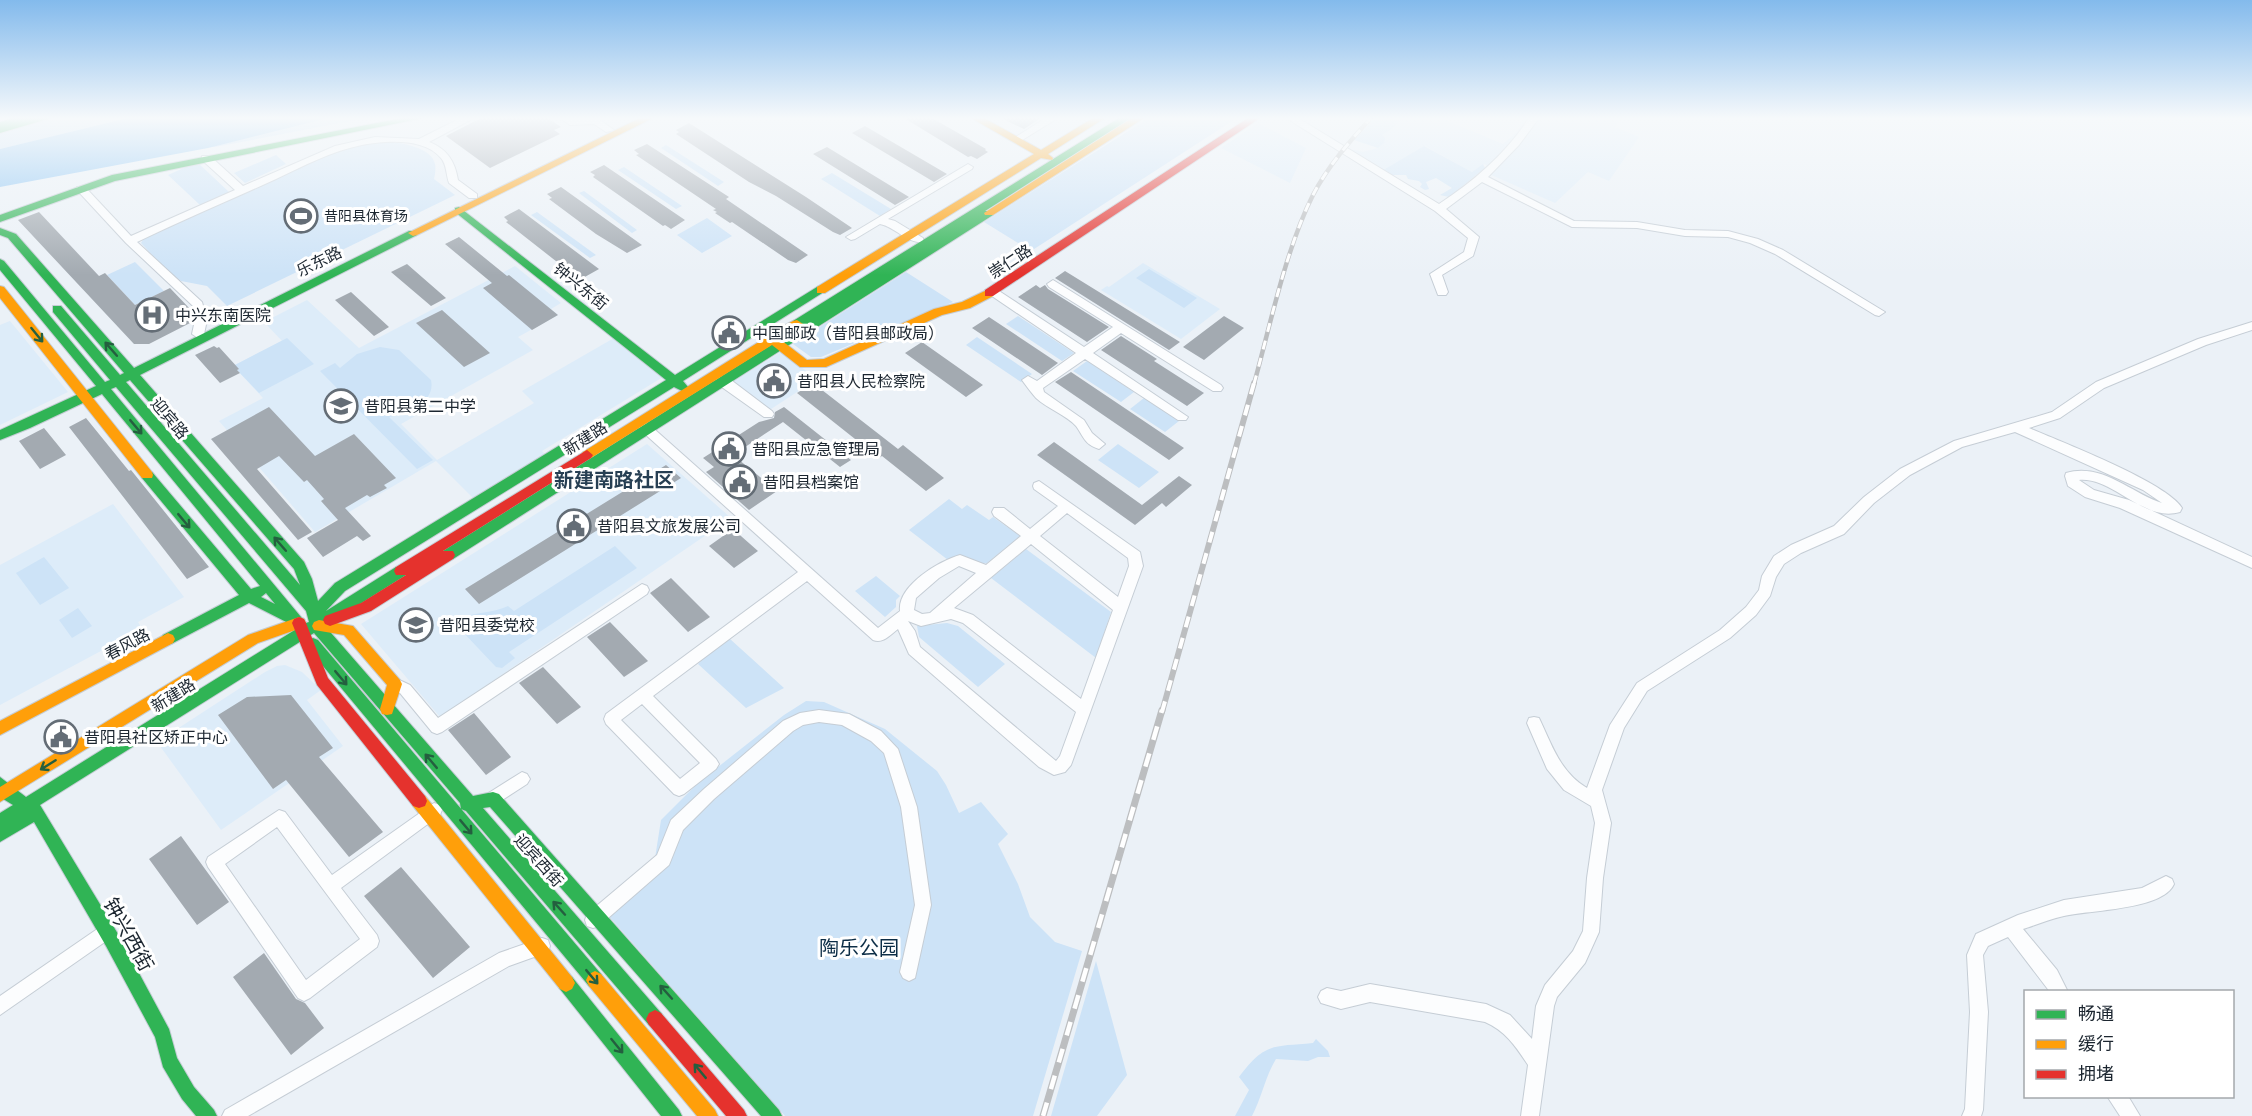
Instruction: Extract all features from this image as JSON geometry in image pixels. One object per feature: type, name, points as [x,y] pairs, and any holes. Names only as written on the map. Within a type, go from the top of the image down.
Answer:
[{"type":"main road","points":[[0,219],[112,178],[149,170]]},
{"type":"main road","name":"乐东路","points":[[130,371],[198,334],[526,170]]},
{"type":"main road","name":"乐东路","points":[[2,433],[22,419],[130,371],[541,170]]},
{"type":"main road","name":"新建路","points":[[0,809],[14,798],[642,428],[718,380],[915,238],[1023,170]]},
{"type":"main road","name":"新建路","points":[[316,619],[678,384],[774,340],[1043,170]]},
{"type":"main road","points":[[774,340],[1053,170]]},
{"type":"main road","name":"崇仁路","points":[[774,340],[804,364],[826,363],[938,312],[966,304],[992,292],[1177,170]]},
{"type":"main road","name":"钟兴东街","points":[[459,210],[678,384]]},
{"type":"main road","points":[[0,231],[12,236],[299,566],[316,619]]},
{"type":"main road","points":[[316,619],[340,587],[678,384],[915,238]]},
{"type":"main road","name":"迎宾路","points":[[4,258],[115,378],[280,573],[316,619]]},
{"type":"main road","points":[[0,290],[159,490],[249,597],[301,628],[322,681],[673,1116]]},
{"type":"main road","points":[[17,311],[61,291]]},
{"type":"main road","name":"迎宾路","points":[[41,300],[100,384],[269,586],[301,628]]},
{"type":"main road","points":[[195,474],[210,465]]},
{"type":"main road","points":[[159,490],[180,479]]},
{"type":"main road","points":[[280,573],[340,587]]},
{"type":"main road","name":"春风路","points":[[0,728],[269,586]]},
{"type":"main road","points":[[316,619],[348,630],[395,684],[387,709]]},
{"type":"main road","name":"迎宾西街","points":[[316,619],[347,662],[387,709],[457,800],[558,936],[709,1116]]},
{"type":"main road","points":[[0,836],[14,798],[253,639],[301,628]]},
{"type":"main road","name":"迎宾西街","points":[[301,628],[457,800],[522,866],[581,931],[738,1116]]},
{"type":"main road","points":[[347,662],[365,650]]},
{"type":"main road","name":"新建路","points":[[0,822],[14,798]]},
{"type":"main road","name":"钟兴西街","points":[[14,798],[106,931],[163,1035],[169,1061],[188,1093],[208,1116]]},
{"type":"main road","points":[[457,800],[493,799],[773,1116]]},
{"type":"main road","points":[[522,866],[538,852]]},
{"type":"main road","points":[[738,1116],[758,1098]]},
{"type":"street","points":[[219,170],[241,190]]},
{"type":"street","points":[[130,241],[286,170]]},
{"type":"street","points":[[453,170],[453,181],[473,196]]},
{"type":"street","points":[[851,237],[963,170]]},
{"type":"street","points":[[1376,170],[1439,209],[1474,237],[1469,254],[1436,274],[1442,292]]},
{"type":"street","points":[[1439,209],[1487,170]]},
{"type":"street","points":[[1480,177],[1572,224],[1646,226],[1685,233],[1728,234],[1754,241],[1779,252],[1880,312]]},
{"type":"street","points":[[81,189],[130,241],[198,305],[201,320],[198,334]]},
{"type":"street","points":[[880,220],[891,223],[915,238]]},
{"type":"street","points":[[1053,284],[1217,388]]},
{"type":"street","points":[[992,292],[1182,417]]},
{"type":"street","points":[[1530,1116],[1536,1061],[1548,999],[1551,991],[1580,957],[1591,932],[1594,878],[1603,824],[1594,790],[1617,725],[1642,687],[1725,634],[1751,611],[1765,592],[1769,576],[1779,560],[1796,549],[1839,530],[1869,500],[1905,472],[1958,444],[2056,415],[2100,385],[2202,342],[2252,326]]},
{"type":"street","points":[[1098,444],[1087,436],[1080,423],[1040,394],[1033,384],[1085,353],[1121,327]]},
{"type":"street","points":[[718,380],[728,382],[768,414]]},
{"type":"street","points":[[2014,426],[2148,487],[2168,500],[2175,508],[2163,510],[2099,479],[2078,474],[2071,476],[2073,483],[2090,494],[2124,504],[2252,563]]},
{"type":"street","points":[[642,428],[747,524],[878,636],[903,617],[911,594],[954,561],[966,561],[987,572]]},
{"type":"street","points":[[903,617],[914,650],[1044,762],[1054,768],[1060,767],[1066,760],[1136,566],[1135,556],[1039,486]]},
{"type":"street","points":[[934,618],[1066,506]]},
{"type":"street","points":[[999,512],[1121,608]]},
{"type":"street","points":[[643,695],[711,764],[679,789],[611,719],[643,695],[807,573]]},
{"type":"street","points":[[395,684],[405,689],[437,727],[642,590]]},
{"type":"street","points":[[903,617],[921,620],[951,613],[968,619],[1084,711]]},
{"type":"street","points":[[231,1116],[505,959],[538,948],[558,936],[581,931],[663,860],[677,825],[693,809],[788,726],[800,719],[819,716],[843,719],[876,736],[890,749],[909,807],[923,905],[909,972]]},
{"type":"street","points":[[1534,723],[1545,752],[1557,771],[1569,785],[1596,801]]},
{"type":"street","points":[[493,799],[522,779]]},
{"type":"street","points":[[330,886],[429,815],[457,800]]},
{"type":"street","points":[[279,817],[330,886],[371,941],[304,992],[214,862],[279,817]]},
{"type":"street","points":[[1971,1116],[1974,1110],[1979,1012],[1975,956],[1982,940],[2018,923],[2064,908],[2144,897],[2166,884]]},
{"type":"street","points":[[2011,928],[2051,976],[2059,990]]},
{"type":"street","points":[[0,1005],[106,931]]},
{"type":"street","points":[[1327,997],[1341,1000],[1370,993],[1486,1013],[1504,1021],[1520,1037],[1536,1061]]},
{"type":"street","points":[[2118,1098],[2131,1116]]},
{"type":"shaded area","points":[[1265,170],[1296,170],[1290,183]]},
{"type":"shaded area","points":[[1492,170],[1616,170],[1609,181],[1588,172],[1555,203],[1489,174]]},
{"type":"shaded area","points":[[1143,263],[1220,309],[1181,339],[1101,290],[1109,287]]},
{"type":"shaded area","name":"昔阳县第二中学","points":[[515,266],[561,303],[551,309],[558,315],[518,337],[533,350],[401,424],[437,460],[534,403],[522,391],[614,338],[663,377],[542,451],[545,454],[473,498],[436,461],[315,532],[219,421],[263,398],[237,370],[239,369],[233,366],[282,341],[264,322],[307,300],[359,348]]},
{"type":"shaded area","points":[[10,321],[68,392],[0,425],[0,325]]},
{"type":"shaded area","name":"昔阳县人民检察院","points":[[781,352],[817,379],[768,411],[732,382]]},
{"type":"shaded area","points":[[647,444],[731,518],[440,717],[361,624]]},
{"type":"shaded area","points":[[113,504],[184,597],[138,622],[142,629],[0,705],[0,565]]},
{"type":"shaded area","points":[[285,665],[302,672],[321,690],[307,700],[343,746],[221,830],[157,742],[265,672]]},
{"type":"green space","points":[[179,170],[206,170],[229,192],[200,205],[168,175]]},
{"type":"green space","points":[[241,170],[273,170],[245,183],[234,173]]},
{"type":"green space","name":"昔阳县体育场","points":[[295,170],[435,170],[434,179],[455,195],[227,306],[207,286],[181,281],[165,269],[141,243],[144,238]]},
{"type":"green space","points":[[618,170],[629,170],[682,206],[676,209]]},
{"type":"green space","points":[[694,170],[705,170],[724,182],[718,186]]},
{"type":"green space","points":[[1066,170],[1156,170],[1031,251],[984,222]]},
{"type":"green space","points":[[1383,170],[1468,170],[1472,172],[1482,170],[1449,197],[1440,195],[1452,188],[1436,178],[1426,182],[1429,189],[1425,190],[1420,187],[1422,184],[1419,181],[1408,179],[1406,175],[1387,175],[1380,172]]},
{"type":"green space","points":[[832,173],[891,209],[880,216],[821,179]]},
{"type":"green space","points":[[584,191],[637,230],[632,233],[579,193]]},
{"type":"green space","points":[[537,212],[596,255],[590,258],[531,215]]},
{"type":"green space","points":[[707,218],[732,236],[702,253],[677,235]]},
{"type":"green space","points":[[135,262],[164,291],[135,305],[107,275]]},
{"type":"green space","points":[[1149,269],[1197,298],[1184,308],[1136,278]]},
{"type":"green space","points":[[906,272],[953,302],[821,357],[811,357],[793,344]]},
{"type":"green space","points":[[1018,316],[1074,353],[1062,361],[1006,324]]},
{"type":"green space","points":[[977,337],[1032,374],[1021,382],[966,345]]},
{"type":"green space","points":[[287,338],[314,364],[259,393],[237,370],[239,369],[233,366]]},
{"type":"green space","points":[[380,347],[399,350],[431,380],[429,395],[425,401],[412,410],[389,417],[433,460],[417,469],[320,371],[335,363],[340,368],[357,354]]},
{"type":"green space","points":[[1087,361],[1134,392],[1121,402],[1073,371]]},
{"type":"green space","points":[[1144,398],[1179,421],[1165,432],[1130,409]]},
{"type":"green space","points":[[1118,444],[1159,472],[1139,488],[1098,460]]},
{"type":"green space","points":[[949,499],[962,509],[967,505],[989,520],[993,517],[1020,536],[987,563],[959,557],[948,560],[909,530]]},
{"type":"green space","points":[[615,546],[637,568],[509,652],[515,658],[502,668],[496,667],[460,629],[462,617],[508,606],[514,611]]},
{"type":"green space","points":[[1026,549],[1111,612],[1096,658],[991,578]]},
{"type":"green space","points":[[44,557],[69,588],[40,605],[16,573]]},
{"type":"green space","points":[[876,576],[900,596],[896,600],[896,607],[885,617],[855,591]]},
{"type":"green space","points":[[78,608],[92,626],[72,638],[59,620]]},
{"type":"green space","points":[[947,623],[958,626],[1005,664],[978,687],[919,637],[917,626]]},
{"type":"green space","points":[[730,639],[784,688],[746,708],[698,664],[711,650]]},
{"type":"green space","name":"陶乐公园","points":[[806,701],[824,702],[885,729],[937,771],[959,813],[981,802],[1008,834],[998,844],[1018,884],[1030,917],[1055,942],[1082,951],[1033,1116],[785,1116],[600,906],[655,858],[661,820],[699,782],[784,715]]},
{"type":"green space","points":[[1096,961],[1127,1075],[1097,1116],[1051,1116]]},
{"type":"green space","points":[[1316,1039],[1328,1051],[1330,1057],[1318,1057],[1308,1061],[1276,1059],[1252,1116],[1235,1116],[1249,1090],[1239,1077],[1256,1057],[1271,1048],[1313,1043]]},
{"type":"water","points":[[0,170],[90,170],[0,187]]},
{"type":"building","points":[[611,170],[685,220],[671,229],[663,226],[593,177],[595,175],[590,172]]},
{"type":"building","points":[[658,170],[687,170],[729,197],[726,199],[808,255],[796,263],[788,260],[715,213],[717,212],[713,210],[716,209]]},
{"type":"building","points":[[731,170],[763,170],[852,228],[840,235],[833,232]]},
{"type":"building","points":[[839,170],[865,170],[909,197],[895,205]]},
{"type":"building","points":[[914,170],[940,170],[947,174],[934,182]]},
{"type":"building","points":[[561,187],[642,245],[627,253],[596,234],[549,199],[552,198],[547,194]]},
{"type":"building","points":[[519,209],[599,269],[583,278],[577,274],[575,276],[506,222],[508,221],[504,217]]},
{"type":"building","points":[[39,212],[99,276],[105,273],[135,305],[170,288],[191,310],[187,312],[192,317],[192,322],[149,344],[134,344],[18,220]]},
{"type":"building","points":[[459,237],[558,315],[532,330],[483,288],[492,283],[445,244]]},
{"type":"building","points":[[407,264],[446,298],[431,306],[391,272]]},
{"type":"building","points":[[1065,271],[1180,342],[1169,350],[1055,278]]},
{"type":"building","points":[[1036,285],[1040,288],[1045,285],[1109,327],[1087,342],[1018,297]]},
{"type":"building","points":[[351,292],[389,327],[374,336],[335,300]]},
{"type":"building","points":[[442,310],[490,353],[464,367],[416,323]]},
{"type":"building","points":[[1224,316],[1244,328],[1204,360],[1183,347]]},
{"type":"building","points":[[989,317],[1058,363],[1042,375],[972,328]]},
{"type":"building","points":[[1121,336],[1157,359],[1154,361],[1204,393],[1187,406],[1101,350]]},
{"type":"building","points":[[922,342],[983,385],[966,397],[905,353]]},
{"type":"building","points":[[214,346],[219,347],[240,373],[220,383],[195,355]]},
{"type":"building","points":[[1071,372],[1184,448],[1169,460],[1055,382]]},
{"type":"building","points":[[813,383],[898,449],[903,445],[944,478],[926,491],[882,456],[879,458],[797,393]]},
{"type":"building","points":[[269,407],[315,456],[354,434],[396,478],[384,485],[387,488],[370,497],[367,495],[345,508],[371,536],[363,541],[357,536],[323,557],[307,538],[338,520],[307,480],[304,482],[279,456],[257,469],[312,532],[298,540],[211,439]]},
{"type":"building","points":[[784,407],[851,460],[840,467],[783,422],[733,455],[777,491],[749,510],[706,472],[714,467],[703,458],[759,422],[774,418],[775,412]]},
{"type":"building","points":[[86,418],[209,567],[187,579],[69,427]]},
{"type":"building","points":[[44,428],[66,455],[40,469],[19,441]]},
{"type":"building","points":[[1054,442],[1142,505],[1179,476],[1192,485],[1166,507],[1162,503],[1135,525],[1037,455]]},
{"type":"building","points":[[666,465],[681,478],[479,604],[465,589]]},
{"type":"building","points":[[733,529],[758,551],[734,568],[709,546]]},
{"type":"building","points":[[671,578],[710,617],[688,632],[650,593]]},
{"type":"building","points":[[610,622],[648,661],[624,677],[587,637]]},
{"type":"building","points":[[543,667],[581,707],[557,724],[519,683]]},
{"type":"building","points":[[291,695],[333,748],[319,757],[383,832],[349,857],[286,780],[273,789],[218,715],[247,697]]},
{"type":"building","points":[[474,713],[511,757],[486,775],[448,730]]},
{"type":"building","points":[[181,836],[229,902],[197,925],[149,859]]},
{"type":"building","points":[[401,867],[470,947],[433,978],[364,896]]},
{"type":"building","points":[[264,953],[296,999],[305,1003],[324,1028],[291,1055],[233,977]]},
{"type":"railway","points":[[1254,384],[1279,288],[1295,239],[1303,216],[1328,170]]},
{"type":"railway","points":[[1162,712],[1254,383]]},
{"type":"railway","points":[[1043,1116],[1162,710]]},
{"type":"traffic: fast","points":[[0,219],[112,178],[152,170]]},
{"type":"traffic: fast","points":[[797,324],[1043,170]]},
{"type":"traffic: fast","points":[[459,210],[682,387]]},
{"type":"traffic: fast","points":[[448,555],[989,213]]},
{"type":"traffic: fast","points":[[0,231],[12,236],[299,566],[305,579],[316,623]]},
{"type":"traffic: fast","points":[[0,435],[26,425],[132,374],[413,233]]},
{"type":"traffic: fast","points":[[0,263],[299,623]]},
{"type":"traffic: fast","points":[[315,613],[340,587],[821,290]]},
{"type":"traffic: fast","points":[[57,309],[310,607]]},
{"type":"traffic: fast","points":[[147,475],[249,597],[291,619]]},
{"type":"traffic: fast","points":[[0,822],[401,571]]},
{"type":"traffic: fast","points":[[168,639],[260,591]]},
{"type":"traffic: fast","points":[[316,625],[655,1019]]},
{"type":"traffic: fast","points":[[313,644],[595,980]]},
{"type":"traffic: fast","points":[[0,784],[5,792],[37,812],[112,940],[163,1035],[169,1061],[188,1093],[208,1116]]},
{"type":"traffic: fast","points":[[467,804],[493,799],[773,1116]]},
{"type":"traffic: fast","points":[[0,835],[30,816]]},
{"type":"traffic: fast","points":[[566,983],[673,1116]]},
{"type":"traffic: slow","points":[[413,233],[542,170]]},
{"type":"traffic: slow","points":[[821,290],[1016,170]]},
{"type":"traffic: slow","points":[[989,213],[1057,170]]},
{"type":"traffic: slow","points":[[0,290],[147,475]]},
{"type":"traffic: slow","points":[[771,338],[804,364],[826,363],[938,312],[966,305],[989,293]]},
{"type":"traffic: slow","points":[[587,455],[797,324]]},
{"type":"traffic: slow","points":[[0,795],[253,639],[299,623]]},
{"type":"traffic: slow","points":[[319,626],[348,630],[395,684],[387,709]]},
{"type":"traffic: slow","points":[[0,728],[168,639]]},
{"type":"traffic: slow","points":[[419,801],[566,983]]},
{"type":"traffic: slow","points":[[595,980],[709,1116]]},
{"type":"traffic: jam","points":[[989,293],[1176,170]]},
{"type":"traffic: jam","points":[[401,571],[587,455]]},
{"type":"traffic: jam","points":[[330,620],[366,607],[448,555]]},
{"type":"traffic: jam","points":[[299,623],[322,681],[419,801]]},
{"type":"traffic: jam","points":[[655,1019],[738,1116]]},
{"type":"place","name":"昔阳县体育场","points":[[301,216]]},
{"type":"place","name":"中兴东南医院","points":[[152,315]]},
{"type":"place","name":"中国邮政（昔阳县邮政局）","points":[[729,333]]},
{"type":"place","name":"昔阳县人民检察院","points":[[774,381]]},
{"type":"place","name":"昔阳县第二中学","points":[[341,406]]},
{"type":"place","name":"昔阳县应急管理局","points":[[729,449]]},
{"type":"place","name":"昔阳县档案馆","points":[[740,482]]},
{"type":"place","name":"昔阳县文旅发展公司","points":[[574,526]]},
{"type":"place","name":"昔阳县委党校","points":[[416,625]]},
{"type":"place","name":"昔阳县社区矫正中心","points":[[61,737]]},
{"type":"district","name":"新建南路社区","points":[[614,479]]}]
